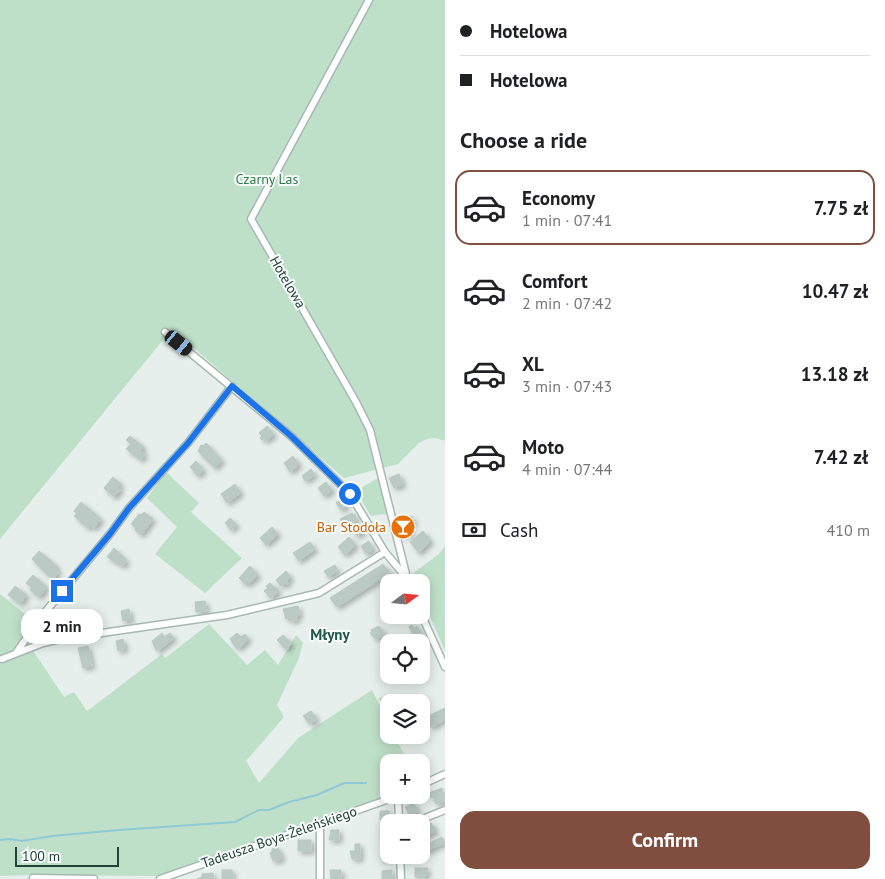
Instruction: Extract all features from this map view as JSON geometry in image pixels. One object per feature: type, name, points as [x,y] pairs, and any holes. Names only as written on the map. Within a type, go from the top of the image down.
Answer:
[{"type":"street","name":"Hotelowa","points":[[369,0],[251,219],[356,402],[370,430],[406,574]]},
{"type":"street","name":"Hotelowa","points":[[165,332],[291,436],[350,494],[362,510],[385,552],[402,574]]},
{"type":"street","points":[[15,654],[41,617],[110,534],[129,508],[188,443],[232,386]]},
{"type":"street","points":[[2,659],[42,643],[60,639],[227,615],[319,594],[385,552]]},
{"type":"street","points":[[426,624],[445,667]]},
{"type":"street","points":[[430,781],[445,774]]},
{"type":"street","name":"Tadeusza Boya-Żeleńskiego","points":[[160,879],[380,801]]},
{"type":"street","points":[[430,816],[445,810]]},
{"type":"street","points":[[320,823],[320,879]]},
{"type":"street","points":[[400,864],[401,879]]},
{"type":"street","points":[[33,879],[94,879]]},
{"type":"green space","name":"Czarny Las","points":[[0,0],[445,0],[445,441],[435,438],[427,439],[419,443],[398,464],[344,478],[172,329],[0,539]]},
{"type":"green space","points":[[166,472],[199,503],[191,512],[242,558],[205,593],[155,554],[177,527],[147,498]]},
{"type":"green space","points":[[376,479],[379,480],[387,514],[371,516],[357,493],[358,490]]},
{"type":"green space","points":[[445,546],[445,651],[430,617],[430,574],[412,574],[439,554]]},
{"type":"green space","points":[[0,594],[30,618],[20,631],[64,697],[74,692],[87,711],[162,654],[165,658],[209,624],[247,665],[265,650],[278,665],[296,635],[303,643],[299,658],[277,705],[284,717],[246,761],[259,783],[298,738],[372,690],[380,706],[380,744],[399,744],[404,754],[380,754],[380,798],[156,876],[0,876]]},
{"type":"building","points":[[267,426],[274,434],[266,441],[264,438],[262,440],[260,438],[262,436],[259,433]]},
{"type":"building","points":[[130,436],[144,447],[140,451],[146,455],[141,460],[126,449],[131,444],[126,440]]},
{"type":"building","points":[[206,443],[222,460],[215,468],[198,451],[201,445],[203,446]]},
{"type":"building","points":[[293,456],[299,465],[290,472],[284,463]]},
{"type":"building","points":[[196,461],[204,470],[198,476],[190,467]]},
{"type":"building","points":[[311,469],[315,475],[305,481],[302,476]]},
{"type":"building","points":[[399,474],[403,484],[394,488],[389,478]]},
{"type":"building","points":[[113,477],[121,484],[118,486],[121,489],[114,497],[104,488]]},
{"type":"building","points":[[326,482],[332,490],[324,496],[318,488]]},
{"type":"building","points":[[235,484],[241,493],[227,503],[221,494]]},
{"type":"building","points":[[342,498],[347,506],[341,510],[336,503]]},
{"type":"building","points":[[81,502],[101,519],[94,528],[90,525],[88,528],[74,516],[77,514],[74,511]]},
{"type":"building","points":[[144,512],[153,519],[141,535],[131,524],[139,514],[141,515]]},
{"type":"building","points":[[352,513],[353,515],[355,514],[356,521],[345,528],[340,519]]},
{"type":"building","name":"Bar Stodoła","points":[[412,516],[414,524],[409,525],[412,534],[402,536],[395,521]]},
{"type":"building","points":[[230,518],[237,525],[231,530],[225,523]]},
{"type":"building","points":[[360,525],[364,531],[357,536],[352,530]]},
{"type":"building","points":[[272,527],[278,534],[266,545],[260,538]]},
{"type":"building","points":[[423,531],[431,541],[419,553],[410,542]]},
{"type":"building","points":[[349,537],[356,545],[345,555],[338,547]]},
{"type":"building","points":[[369,541],[373,549],[366,554],[361,546]]},
{"type":"building","points":[[310,542],[315,549],[299,561],[293,553]]},
{"type":"building","points":[[114,548],[127,561],[123,566],[107,557]]},
{"type":"building","points":[[39,551],[58,567],[56,569],[58,573],[53,580],[32,559]]},
{"type":"building","points":[[383,564],[390,573],[380,574],[380,579],[337,607],[330,598]]},
{"type":"building","points":[[335,565],[338,571],[328,577],[324,571]]},
{"type":"building","points":[[250,566],[258,575],[249,584],[248,582],[245,584],[239,578]]},
{"type":"building","points":[[286,571],[291,577],[287,581],[289,583],[281,586],[276,580]]},
{"type":"building","points":[[33,575],[47,587],[39,597],[30,590],[32,588],[26,583]]},
{"type":"building","points":[[270,583],[279,591],[271,598],[264,591]]},
{"type":"building","points":[[15,586],[27,595],[20,604],[8,595]]},
{"type":"building","points":[[205,601],[207,611],[196,612],[195,602]]},
{"type":"building","points":[[298,606],[300,615],[296,616],[297,620],[291,621],[290,618],[286,619],[283,609]]},
{"type":"building","points":[[57,609],[64,615],[66,612],[71,616],[56,633],[51,629],[54,623],[49,619]]},
{"type":"building","points":[[129,609],[131,620],[123,621],[121,611]]},
{"type":"building","points":[[93,614],[95,625],[85,627],[84,619],[82,620],[81,616]]},
{"type":"building","points":[[412,625],[414,628],[417,626],[422,634],[413,634],[409,627]]},
{"type":"building","points":[[379,626],[384,634],[380,634],[380,637],[376,639],[370,633],[372,632],[371,630]]},
{"type":"building","points":[[162,633],[164,637],[170,633],[174,638],[159,650],[156,650],[152,641]]},
{"type":"building","points":[[237,633],[241,637],[245,634],[249,639],[239,648],[237,646],[236,648],[230,639]]},
{"type":"building","points":[[283,635],[291,643],[287,650],[277,640]]},
{"type":"building","points":[[123,639],[125,649],[118,651],[116,641]]},
{"type":"building","points":[[88,646],[92,666],[83,668],[78,648]]},
{"type":"building","points":[[445,708],[445,720],[431,727],[430,715]]},
{"type":"building","points":[[311,711],[317,719],[310,724],[303,716]]},
{"type":"building","points":[[442,788],[445,801],[436,804],[435,797],[431,798],[430,793]]},
{"type":"building","points":[[414,804],[418,811],[409,814],[405,807]]},
{"type":"building","points":[[380,811],[389,811],[389,814],[380,814]]},
{"type":"building","points":[[430,823],[436,831],[430,834]]},
{"type":"building","points":[[331,830],[339,830],[339,840],[329,840]]},
{"type":"building","points":[[442,837],[445,843],[435,847],[433,841]]},
{"type":"building","points":[[298,840],[311,840],[311,851],[298,851]]},
{"type":"building","points":[[433,841],[435,847],[430,850],[430,843]]},
{"type":"building","points":[[355,844],[360,844],[360,859],[352,859],[350,851],[355,851]]},
{"type":"building","points":[[278,847],[282,859],[273,861],[270,853],[272,849]]},
{"type":"building","points":[[415,868],[428,868],[425,878],[415,877]]},
{"type":"building","points":[[222,870],[232,870],[233,879],[222,879]]},
{"type":"building","points":[[330,870],[341,870],[341,879],[331,879]]},
{"type":"building","points":[[392,870],[392,879],[382,879],[382,871]]},
{"type":"building","points":[[213,873],[214,879],[197,879],[202,877],[202,874]]},
{"type":"waterway","points":[[0,840],[22,841],[52,836],[119,830],[235,822],[259,810],[269,810],[289,802],[317,795],[344,783],[366,783]]},
{"type":"place","name":"Bar Stodoła","points":[[403,527]]},
{"type":"district","name":"Młyny","points":[[330,635]]},
{"type":"route","points":[[62,591],[110,534],[129,508],[188,443],[232,386],[291,436],[350,494]]}]
